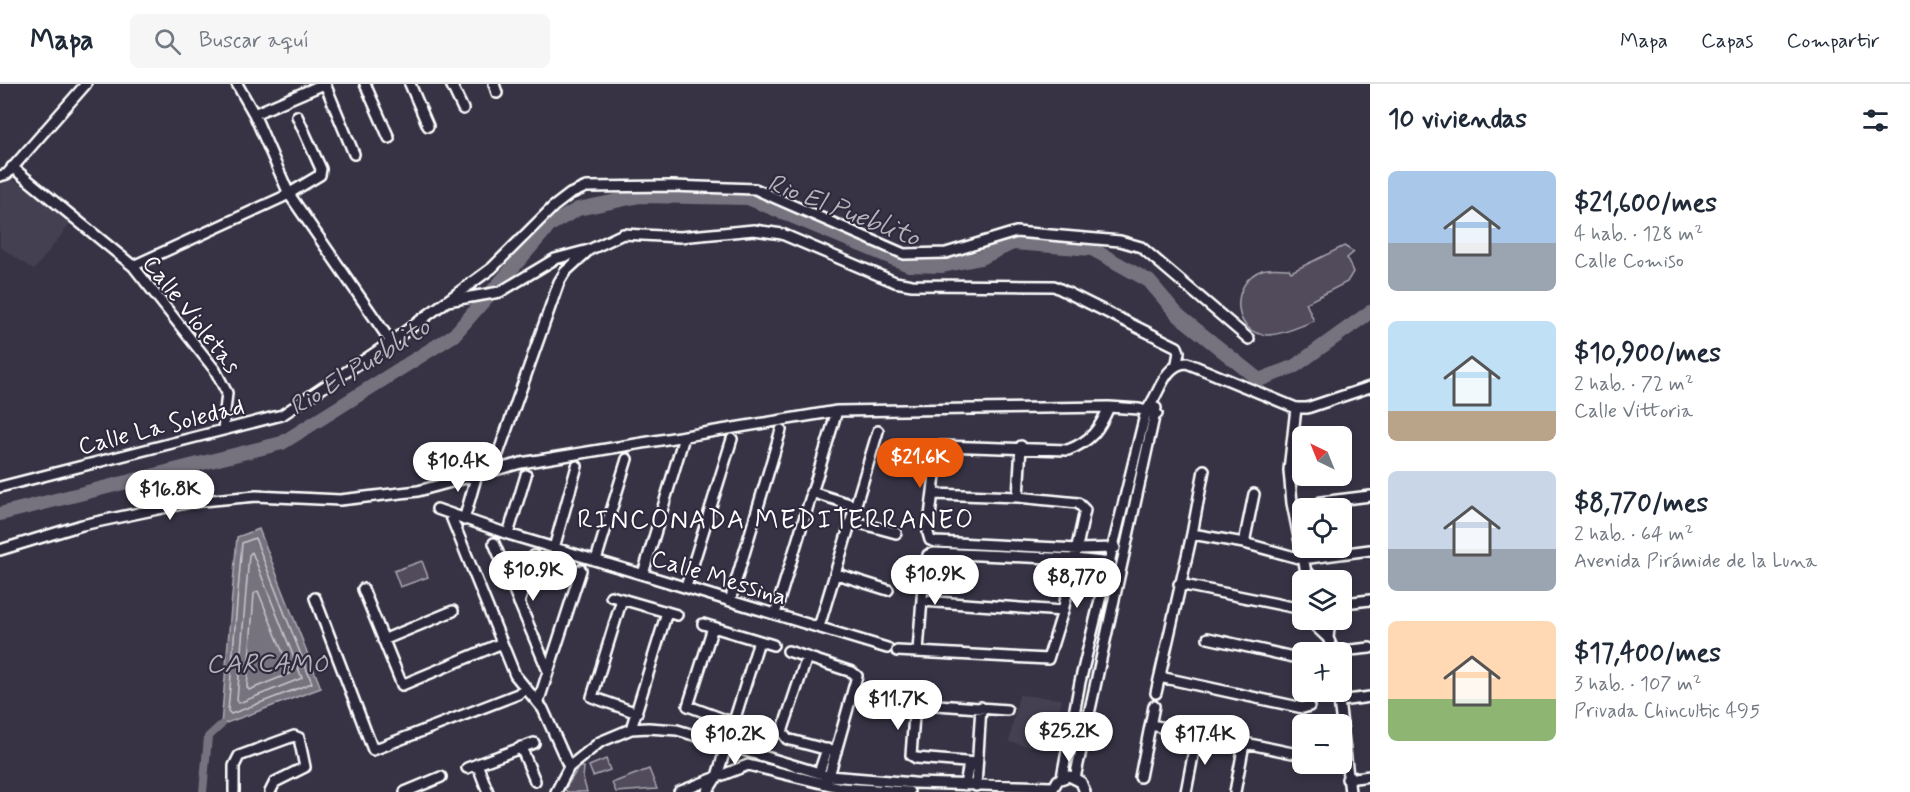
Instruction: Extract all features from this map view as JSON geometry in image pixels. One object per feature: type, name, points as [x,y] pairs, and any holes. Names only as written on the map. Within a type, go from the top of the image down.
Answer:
[{"type":"street","points":[[1,177],[86,84]]},
{"type":"street","points":[[237,84],[254,114],[289,194],[390,342]]},
{"type":"street","points":[[254,114],[324,84],[354,154]]},
{"type":"street","points":[[365,84],[389,138]]},
{"type":"street","points":[[410,84],[428,126]]},
{"type":"street","points":[[451,84],[463,108]]},
{"type":"street","points":[[133,266],[289,194],[321,173],[297,116]]},
{"type":"street","name":"Calle Violetas","points":[[12,167],[133,266],[215,370],[227,393],[223,430]]},
{"type":"street","name":"Calle La Soledad","points":[[0,487],[282,415],[390,342],[492,268],[570,194],[586,187],[672,186],[755,189],[904,254],[946,253],[1016,232],[1120,242],[1141,247],[1249,339]]},
{"type":"street","points":[[444,302],[500,292],[555,260],[590,250],[623,234],[680,237],[769,231],[896,282],[912,285],[1054,286],[1177,347],[1179,352],[1177,363],[1170,369],[1155,400],[1146,411],[1115,548],[1080,682],[1062,777],[1051,790],[966,785],[912,789],[842,790],[758,766],[737,768],[683,792]]},
{"type":"street","points":[[492,471],[559,282],[565,272],[590,250]]},
{"type":"street","points":[[1177,363],[1198,368],[1296,408],[1307,408],[1370,387]]},
{"type":"street","points":[[1075,778],[1156,414],[1155,400]]},
{"type":"street","points":[[0,550],[82,525],[191,502],[256,496],[340,500],[418,491],[521,463],[837,411],[1109,407],[1156,414]]},
{"type":"street","points":[[1109,407],[1099,430],[1086,443],[1068,450],[1021,446],[941,446],[938,450],[928,533],[930,540],[936,542],[1078,549],[1115,548]]},
{"type":"street","points":[[1292,503],[1289,470],[1296,408]]},
{"type":"street","points":[[775,614],[837,411]]},
{"type":"street","points":[[730,601],[781,430]]},
{"type":"street","points":[[819,627],[837,574],[878,431]]},
{"type":"street","points":[[643,574],[684,437]]},
{"type":"street","points":[[686,587],[732,439]]},
{"type":"street","points":[[1018,497],[1021,446]]},
{"type":"street","points":[[1135,454],[1146,458]]},
{"type":"street","points":[[596,560],[627,459]]},
{"type":"street","points":[[554,548],[577,466]]},
{"type":"street","points":[[1155,693],[1192,534],[1204,470]]},
{"type":"street","points":[[464,520],[477,474]]},
{"type":"street","points":[[508,534],[526,476]]},
{"type":"street","points":[[811,492],[856,506]]},
{"type":"street","points":[[922,601],[1063,611],[1085,510],[1083,506],[1069,502],[1018,497],[933,494]]},
{"type":"street","points":[[1244,543],[1254,494]]},
{"type":"street","points":[[1352,498],[1370,496]]},
{"type":"street","name":"Calle Messina","points":[[437,509],[508,534],[892,649],[1048,659],[1063,611]]},
{"type":"street","points":[[450,514],[515,675],[538,703],[569,767]]},
{"type":"street","points":[[852,521],[896,533]]},
{"type":"street","points":[[1192,534],[1244,543],[1302,559],[1370,550]]},
{"type":"street","points":[[494,543],[548,671]]},
{"type":"street","points":[[918,651],[928,555],[934,553],[1076,559],[1111,563]]},
{"type":"street","points":[[519,603],[534,556]]},
{"type":"street","points":[[1302,559],[1304,570]]},
{"type":"street","points":[[538,703],[581,570]]},
{"type":"street","points":[[837,574],[888,590]]},
{"type":"street","points":[[1179,584],[1292,607]]},
{"type":"street","points":[[363,589],[400,683],[404,685],[502,643]]},
{"type":"street","points":[[612,596],[677,615]]},
{"type":"street","points":[[315,598],[373,750],[475,711],[525,688]]},
{"type":"street","points":[[622,599],[592,697],[636,715]]},
{"type":"street","points":[[1353,602],[1370,600]]},
{"type":"street","points":[[383,640],[453,611]]},
{"type":"street","points":[[631,729],[667,612]]},
{"type":"street","points":[[703,624],[773,645]]},
{"type":"street","points":[[713,627],[688,706],[734,726]]},
{"type":"street","points":[[1320,630],[1328,638]]},
{"type":"street","points":[[1329,630],[1329,642]]},
{"type":"street","points":[[1209,638],[1292,657]]},
{"type":"street","points":[[707,792],[717,776],[727,747],[759,641]]},
{"type":"street","points":[[1352,650],[1370,648]]},
{"type":"street","points":[[788,651],[852,672],[857,676],[831,752],[819,773]]},
{"type":"street","points":[[807,657],[782,732],[787,739],[831,752]]},
{"type":"street","points":[[1160,677],[1303,708],[1309,706],[1309,702]]},
{"type":"street","points":[[1352,696],[1370,697]]},
{"type":"street","points":[[895,702],[1006,710]]},
{"type":"street","points":[[1340,702],[1348,785]]},
{"type":"street","points":[[915,703],[911,755],[916,758],[973,765]]},
{"type":"street","points":[[1140,777],[1154,706]]},
{"type":"street","points":[[966,785],[973,765],[981,707]]},
{"type":"street","points":[[1150,725],[1292,753]]},
{"type":"street","points":[[556,792],[569,767],[600,742],[631,729],[677,730],[829,776],[902,789]]},
{"type":"street","points":[[234,792],[234,766],[239,756],[294,735],[298,738],[305,767],[275,782],[270,792]]},
{"type":"street","points":[[1186,792],[1197,735]]},
{"type":"street","points":[[467,768],[534,742]]},
{"type":"street","points":[[1238,791],[1244,744]]},
{"type":"street","points":[[521,747],[535,781]]},
{"type":"street","points":[[829,776],[831,752]]},
{"type":"street","points":[[477,764],[488,792]]},
{"type":"street","points":[[973,765],[976,786]]},
{"type":"street","points":[[1343,792],[1348,785],[1370,776]]},
{"type":"street","points":[[1062,777],[1075,778],[1085,791],[1097,792]]},
{"type":"street","points":[[405,792],[437,779],[437,792]]},
{"type":"shaded area","points":[[9,177],[73,220],[34,270],[0,247],[0,182]]},
{"type":"shaded area","points":[[1344,246],[1354,252],[1347,258],[1353,272],[1347,282],[1306,303],[1314,321],[1269,335],[1256,333],[1247,327],[1241,318],[1239,307],[1244,285],[1251,276],[1269,269],[1289,269],[1291,272]]},
{"type":"shaded area","points":[[422,561],[428,577],[400,587],[394,571]]},
{"type":"shaded area","points":[[1019,695],[1062,699],[1050,750],[1009,742]]},
{"type":"shaded area","points":[[606,759],[610,770],[593,776],[589,766]]},
{"type":"shaded area","points":[[579,767],[584,767],[583,778],[587,792],[567,792],[565,789]]},
{"type":"shaded area","points":[[649,769],[657,789],[616,792],[612,783]]},
{"type":"water","name":"CARCAMO","points":[[259,529],[321,688],[221,725],[237,537]]},
{"type":"waterway","name":"Rio El Pueblito","points":[[0,514],[282,443],[454,335],[550,225],[578,209],[640,196],[748,198],[909,265],[942,266],[981,258],[1013,243],[1092,249],[1149,281],[1178,315],[1259,380],[1295,366],[1370,312]]},
{"type":"waterway","points":[[203,792],[208,737],[221,725]]},
{"type":"district","name":"RINCONADA MEDITERRANEO","points":[[776,519]]}]
